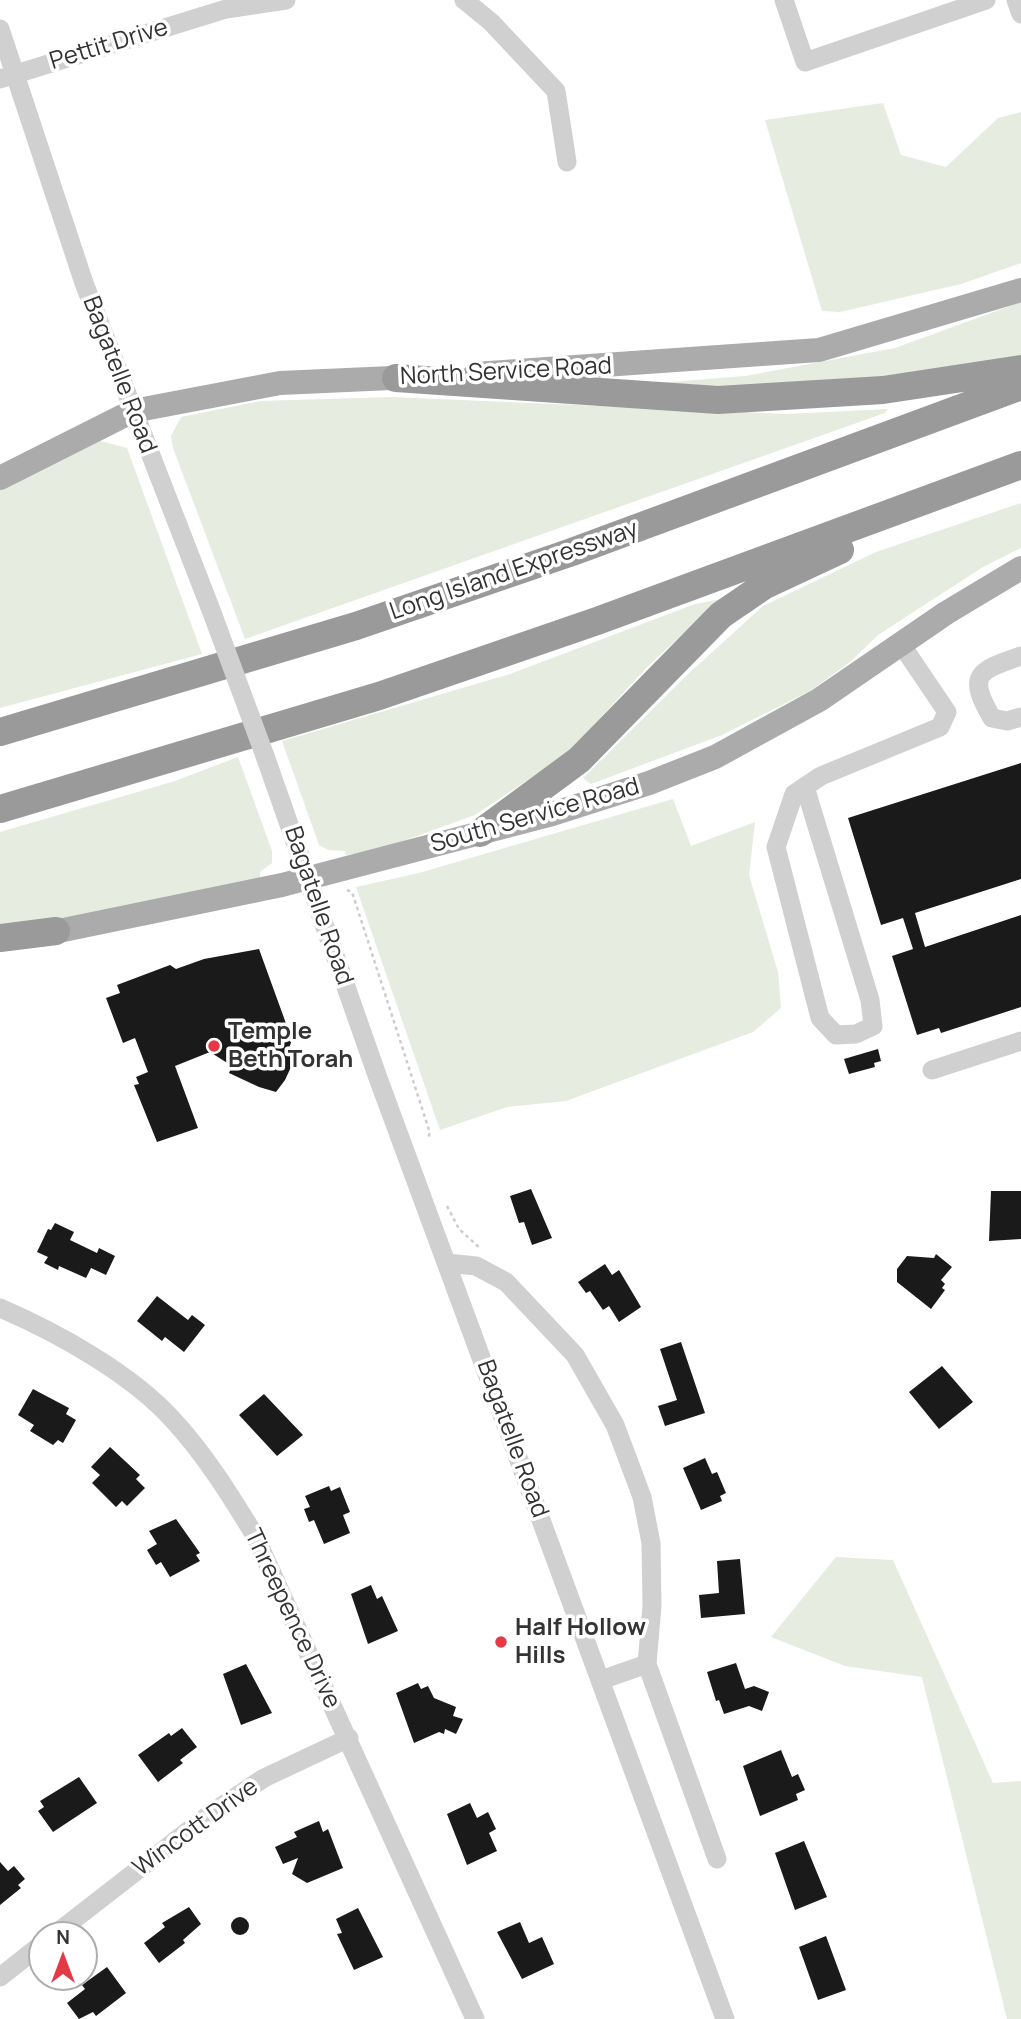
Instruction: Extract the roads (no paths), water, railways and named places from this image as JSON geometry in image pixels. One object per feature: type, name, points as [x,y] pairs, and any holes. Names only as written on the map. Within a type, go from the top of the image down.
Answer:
[{"type":"highway","points":[[396,378],[718,400],[883,390],[1021,369]]},
{"type":"highway","name":"Long Island Expressway","points":[[0,732],[356,626],[572,552],[1021,386]]},
{"type":"highway","points":[[0,809],[379,696],[597,621],[1021,465]]},
{"type":"highway","points":[[480,833],[579,760],[711,624],[765,585],[1021,472]]},
{"type":"highway","points":[[0,937],[56,931]]},
{"type":"main road","name":"North Service Road","points":[[0,478],[133,411],[280,383],[819,350],[1021,290]]},
{"type":"main road","name":"South Service Road","points":[[0,944],[308,878],[480,833],[649,783],[715,757],[819,700],[1021,568]]},
{"type":"street","name":"Pettit Drive","points":[[7,75],[76,57],[226,9],[286,0]]},
{"type":"street","points":[[464,0],[491,22],[556,91],[567,162]]},
{"type":"street","points":[[784,0],[805,62],[959,4],[986,0]]},
{"type":"street","points":[[1016,0],[1021,14]]},
{"type":"street","name":"Bagatelle Road","points":[[0,29],[7,75],[265,755],[447,1264],[726,2019]]},
{"type":"street","points":[[804,787],[870,1000],[873,1026],[856,1034],[836,1035],[820,1018],[776,847],[794,794],[804,787],[821,776],[940,727],[947,712],[901,645]]},
{"type":"street","points":[[1021,656],[992,666],[979,679],[976,692],[992,719],[1007,721],[1021,717]]},
{"type":"street","points":[[932,1070],[1021,1041]]},
{"type":"street","points":[[447,1264],[476,1266],[506,1282],[575,1355],[615,1425],[642,1497],[651,1543],[652,1606],[647,1664],[717,1859]]},
{"type":"street","name":"Threepence Drive","points":[[0,1308],[63,1340],[115,1372],[172,1419],[210,1464],[254,1534],[475,2019]]},
{"type":"street","points":[[601,1681],[647,1664]]},
{"type":"street","name":"Wincott Drive","points":[[72,1921],[210,1814],[264,1778],[349,1738]]},
{"type":"street","points":[[0,1977],[28,1955]]},
{"type":"place","name":"Temple Beth Torah","points":[[214,1046]]},
{"type":"place","name":"Half Hollow Hills","points":[[501,1642]]}]
